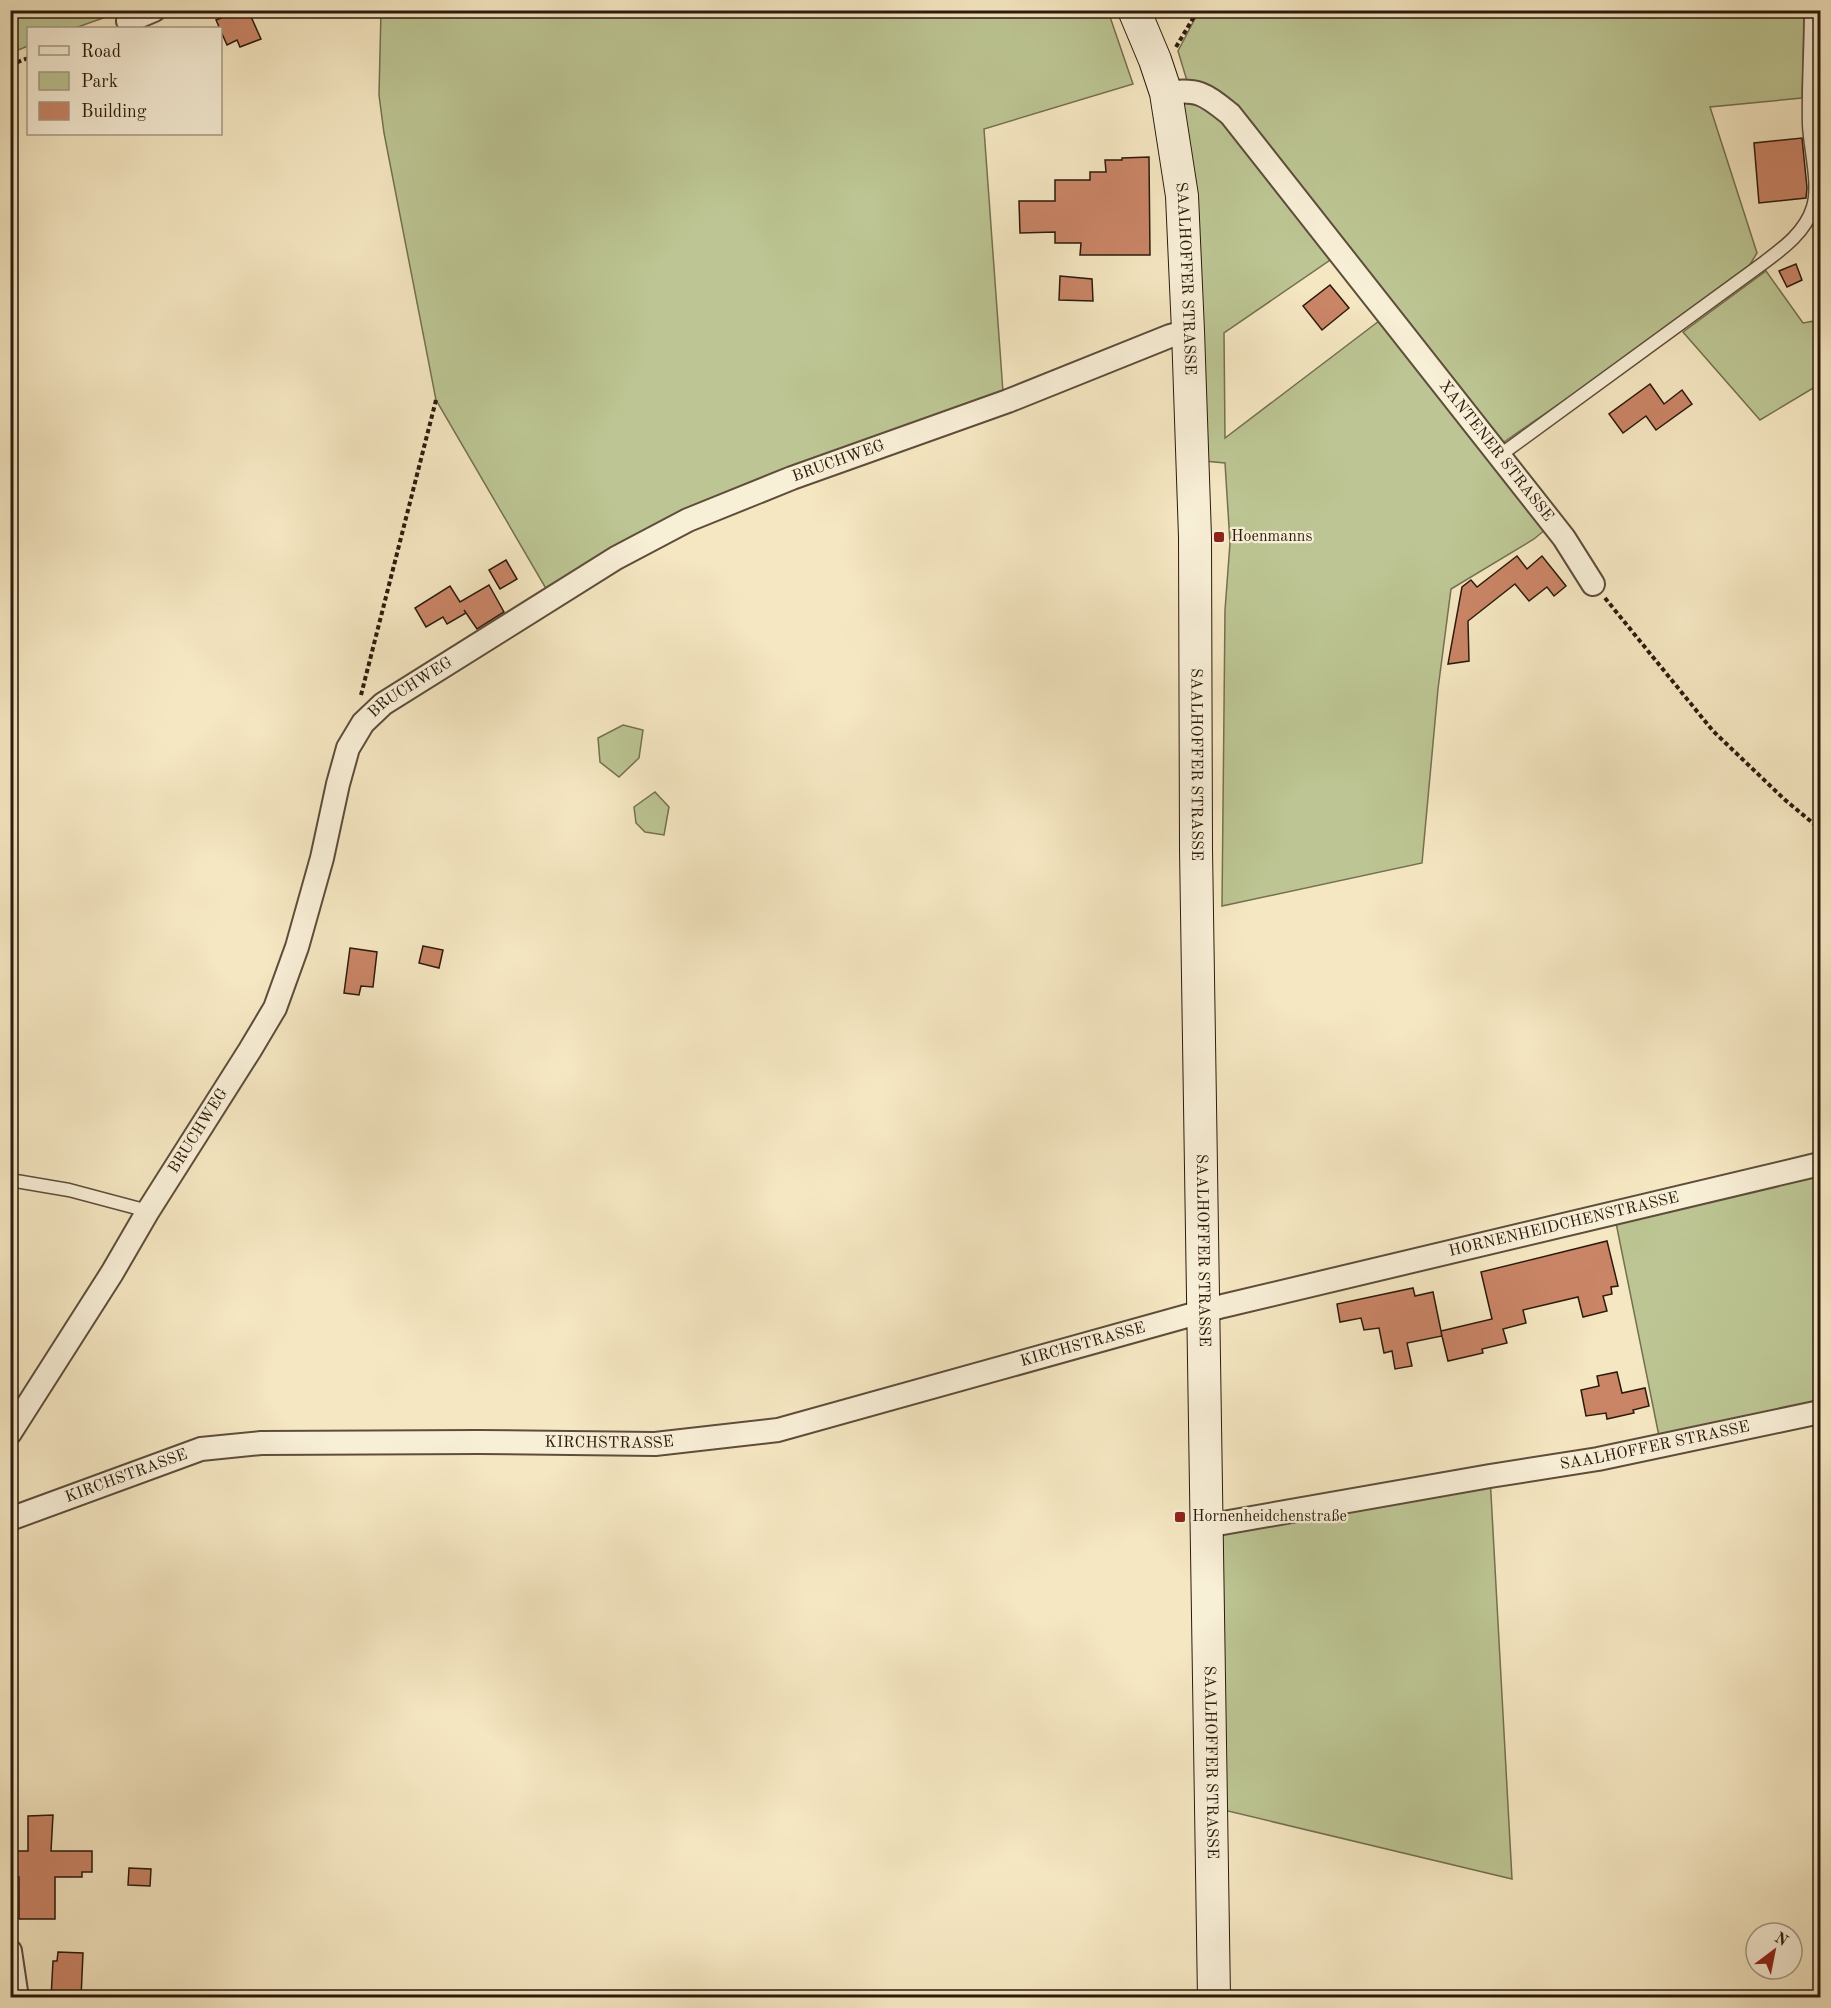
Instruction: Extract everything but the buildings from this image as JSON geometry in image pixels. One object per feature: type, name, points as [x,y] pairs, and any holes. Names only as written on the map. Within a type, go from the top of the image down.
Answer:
[{"type":"main road","name":"SAALHOFFER STRASSE","points":[[1134,11],[1167,93],[1182,196],[1188,331],[1194,526],[1196,849],[1206,1526],[1213,1662],[1214,1998]]},
{"type":"street","points":[[128,21],[154,10]]},
{"type":"street","name":"XANTENER STRASSE","points":[[1167,93],[1186,90],[1206,95],[1230,114],[1564,538],[1593,584]]},
{"type":"street","name":"BRUCHWEG","points":[[10,1433],[112,1273],[148,1211],[275,1008],[297,947],[322,858],[348,748],[363,723],[382,704],[616,558],[688,520],[792,478],[1008,401],[1170,336],[1188,331]]},
{"type":"street","name":"HORNENHEIDCHENSTRASSE","points":[[1203,1312],[1821,1164]]},
{"type":"street","name":"KIRCHSTRASSE","points":[[10,1519],[201,1449],[261,1443],[656,1444],[778,1430],[1203,1312]]},
{"type":"street","name":"SAALHOFFER STRASSE","points":[[1206,1526],[1598,1459],[1821,1412]]},
{"type":"street","points":[[10,1951],[17,1998]]},
{"type":"lane","points":[[1499,456],[1762,264],[1789,243],[1803,227],[1813,207],[1815,188],[1809,124],[1811,10]]},
{"type":"lane","points":[[10,1180],[69,1190],[148,1211]]},
{"type":"path","points":[[1174,50],[1198,10]]},
{"type":"path","points":[[10,65],[27,58]]},
{"type":"path","points":[[359,704],[436,400]]},
{"type":"path","points":[[1593,584],[1713,731],[1784,799],[1821,829]]},
{"type":"green space","points":[[11,10],[123,10],[78,27],[27,27],[27,46],[11,53]]},
{"type":"green space","points":[[1633,10],[1633,15],[1652,18],[1655,11],[1804,11],[1802,98],[1710,107],[1757,253],[1746,271],[1676,323],[1504,442],[1496,441],[1187,81],[1178,51],[1199,11]]},
{"type":"green space","points":[[381,11],[1108,11],[1133,84],[984,129],[1003,392],[548,592],[436,400],[384,133],[379,95]]},
{"type":"green space","points":[[1181,101],[1208,103],[1333,258],[1224,333],[1225,438],[1383,318],[1546,529],[1534,539],[1451,589],[1438,689],[1422,863],[1222,906],[1225,610],[1230,543],[1225,463],[1204,461]]},
{"type":"green space","points":[[1766,271],[1803,323],[1820,320],[1820,384],[1760,420],[1683,332]]},
{"type":"green space","points":[[623,725],[643,730],[639,758],[619,777],[600,762],[598,738]]},
{"type":"green space","points":[[655,792],[669,807],[664,835],[645,832],[636,823],[634,807]]},
{"type":"green space","points":[[1820,1164],[1820,1412],[1661,1446],[1614,1213]]},
{"type":"green space","points":[[1490,1476],[1512,1879],[1211,1807],[1206,1526]]},
{"type":"place","name":"Hoenmanns","points":[[1219,537]]},
{"type":"place","name":"Hornenheidchenstraße","points":[[1180,1517]]}]
